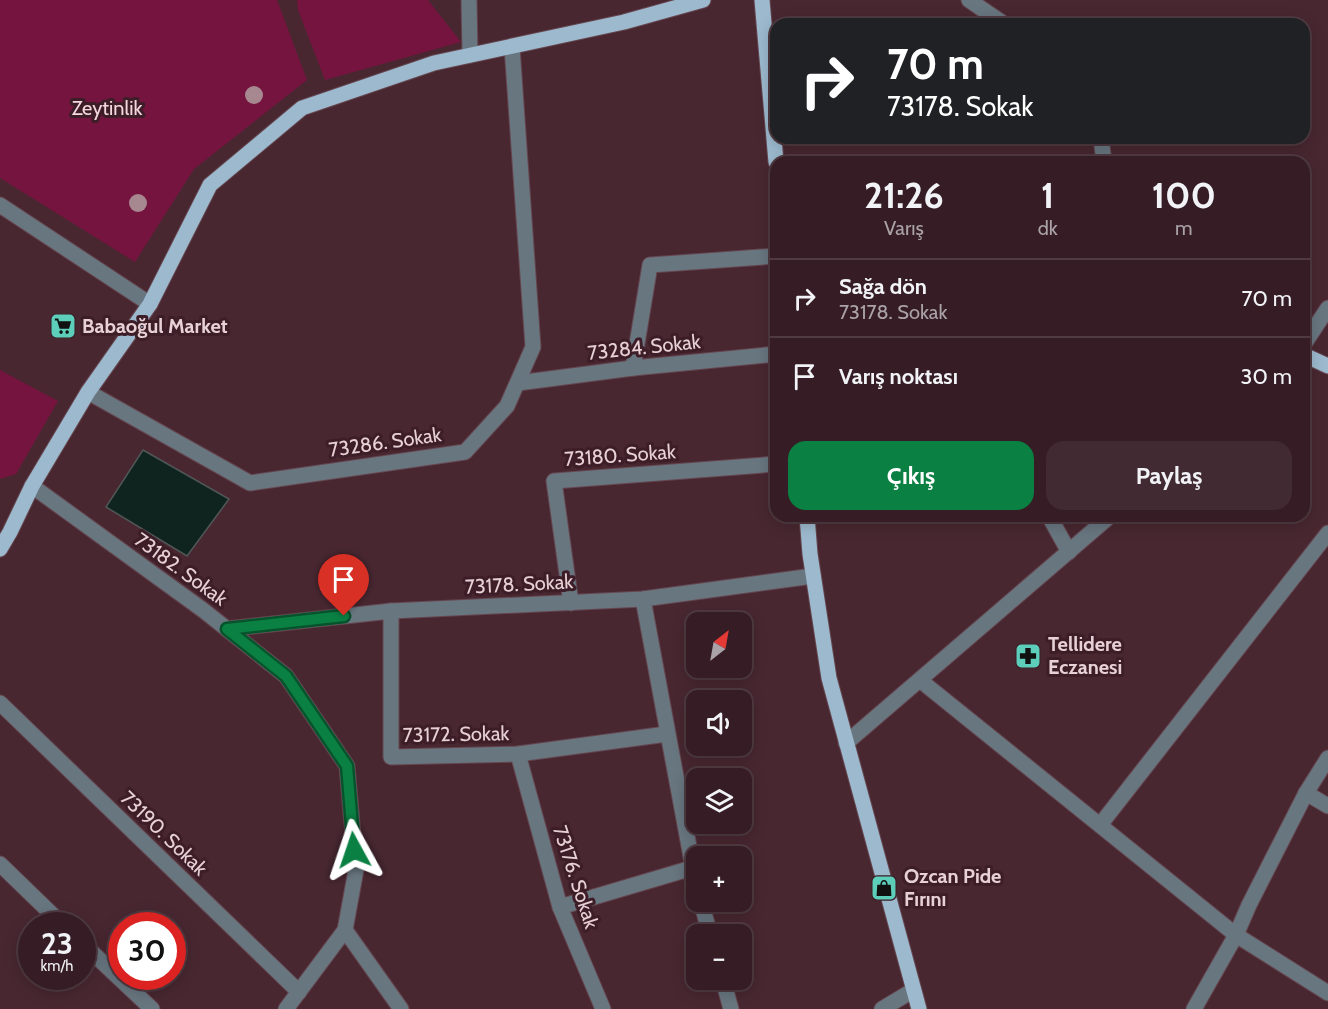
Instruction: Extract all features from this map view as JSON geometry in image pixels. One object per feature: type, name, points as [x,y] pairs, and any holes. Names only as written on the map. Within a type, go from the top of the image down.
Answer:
[{"type":"main road","points":[[0,549],[5,530],[88,392],[150,304],[210,185],[302,108],[434,63],[624,22],[703,0]]},
{"type":"main road","points":[[762,0],[770,93]]},
{"type":"main road","points":[[1310,358],[1328,366]]},
{"type":"main road","points":[[808,522],[813,576],[829,678],[912,991],[919,1009]]},
{"type":"street","points":[[469,0],[470,55]]},
{"type":"street","points":[[969,0],[996,18]]},
{"type":"street","name":"73286. Sokak","points":[[88,392],[250,483],[465,452],[507,406],[534,347],[512,47]]},
{"type":"street","points":[[0,205],[150,304]]},
{"type":"street","points":[[633,368],[650,264],[770,256]]},
{"type":"street","points":[[1310,335],[1328,308]]},
{"type":"street","name":"73284. Sokak","points":[[518,384],[633,368],[770,355]]},
{"type":"street","name":"73180. Sokak","points":[[571,603],[554,481],[770,464]]},
{"type":"street","name":"73182. Sokak","points":[[32,486],[227,629],[286,676],[347,766],[356,870],[345,930]]},
{"type":"street","points":[[1051,522],[1068,552]]},
{"type":"street","points":[[846,743],[921,681],[1103,522]]},
{"type":"street","points":[[1100,825],[1325,542]]},
{"type":"street","name":"73178. Sokak","points":[[227,629],[391,611],[643,599],[813,576]]},
{"type":"street","points":[[643,599],[688,846]]},
{"type":"street","name":"73172. Sokak","points":[[391,611],[391,757],[518,754],[667,734]]},
{"type":"street","points":[[921,681],[1236,935],[1328,993]]},
{"type":"street","name":"73190. Sokak","points":[[0,703],[298,993]]},
{"type":"street","name":"73176. Sokak","points":[[518,754],[560,906],[603,1009]]},
{"type":"street","points":[[1194,1009],[1236,935],[1306,793],[1328,758]]},
{"type":"street","points":[[1306,793],[1328,806]]},
{"type":"street","points":[[0,864],[50,912]]},
{"type":"street","points":[[560,906],[686,870]]},
{"type":"street","points":[[286,1009],[345,930],[393,1006]]},
{"type":"street","points":[[96,958],[142,1006]]},
{"type":"street","points":[[726,990],[731,1009]]},
{"type":"street","points":[[882,1009],[912,991]]},
{"type":"green space","name":"Zeytinlik","points":[[0,0],[277,0],[307,80],[194,169],[135,262],[0,178]]},
{"type":"green space","points":[[297,0],[428,0],[461,42],[325,80],[298,10]]},
{"type":"green space","points":[[0,370],[58,401],[16,474],[0,479]]},
{"type":"shaded area","points":[[143,450],[229,499],[187,556],[106,507]]},
{"type":"place","name":"Babaoğul Market","points":[[63,326]]},
{"type":"place","name":"Tellidere Eczanesi","points":[[1028,656]]},
{"type":"place","name":"Ozcan Pide Fırını","points":[[884,888]]},
{"type":"route","points":[[344,616],[227,629],[286,676],[347,766],[354,850]]}]
